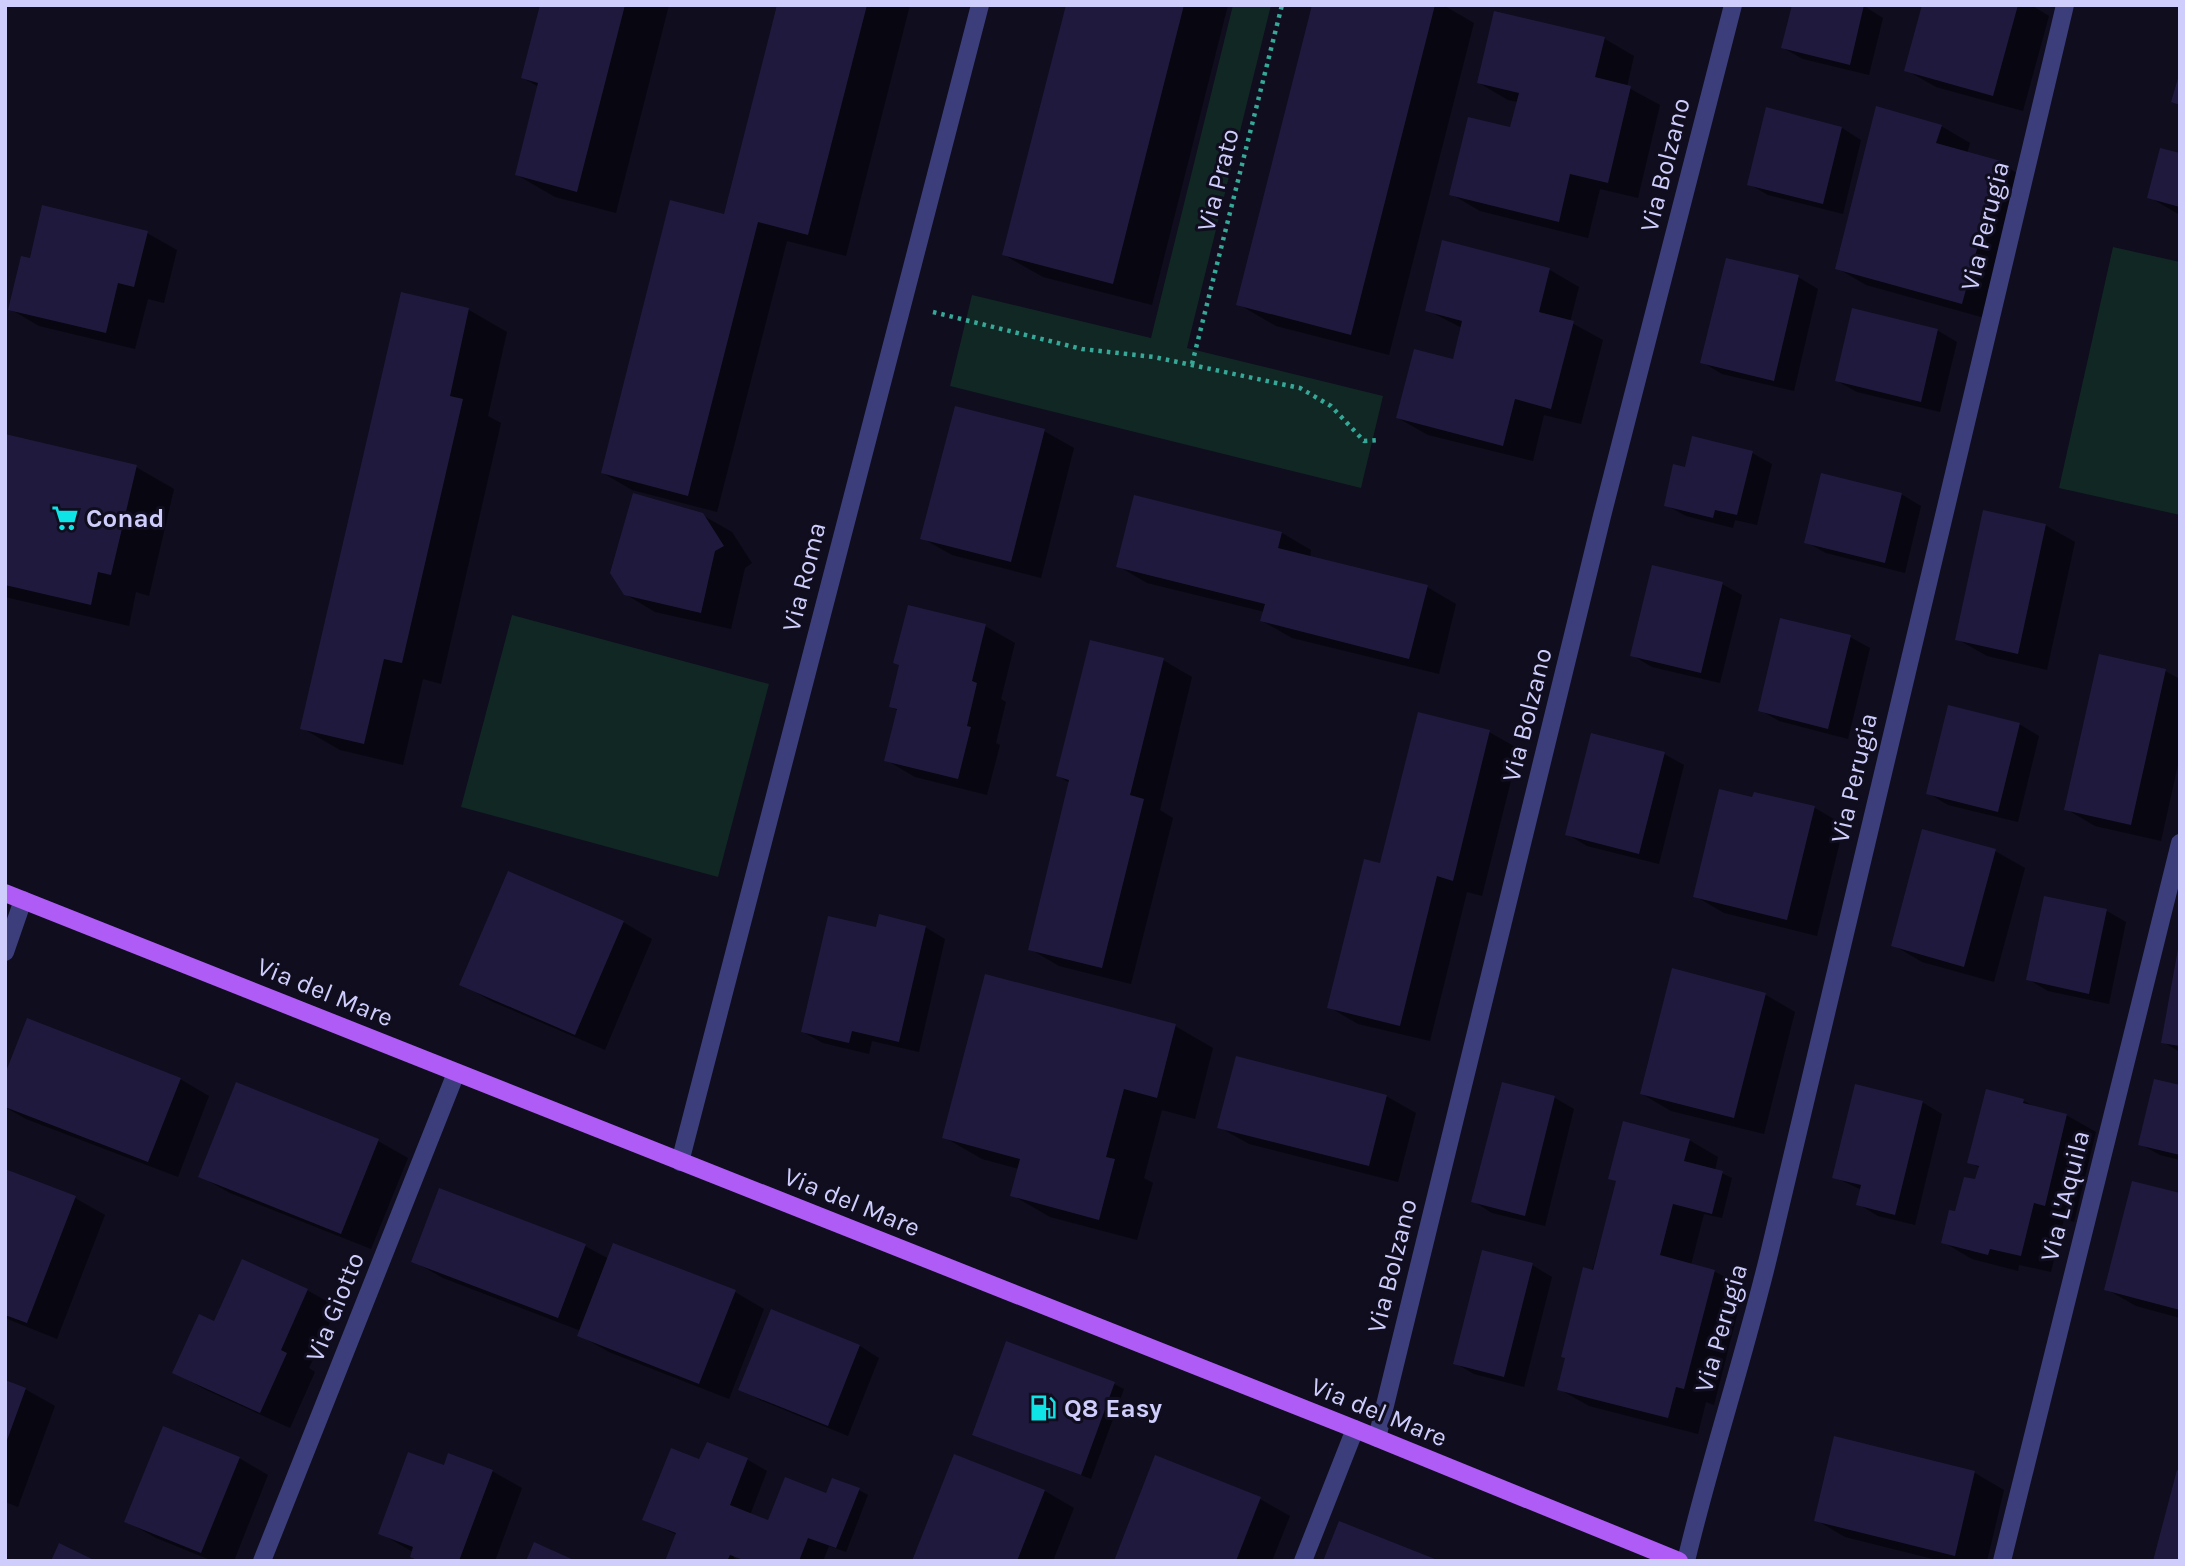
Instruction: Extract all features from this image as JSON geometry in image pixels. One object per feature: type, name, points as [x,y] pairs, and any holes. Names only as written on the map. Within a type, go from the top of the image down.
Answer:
[{"type":"main road","name":"Via del Mare","points":[[5,893],[1377,1438],[1679,1561]]},
{"type":"street","name":"Via Roma","points":[[680,1162],[980,5]]},
{"type":"street","name":"Via Bolzano","points":[[1377,1438],[1606,503],[1733,5]]},
{"type":"street","name":"Via Perugia","points":[[1686,1561],[1702,1493],[1769,1256],[2065,5]]},
{"type":"street","name":"Via L'Aquila","points":[[2002,1561],[2180,843]]},
{"type":"street","points":[[5,952],[23,900]]},
{"type":"street","name":"Via Giotto","points":[[262,1561],[456,1073]]},
{"type":"street","points":[[1303,1561],[1354,1429]]},
{"type":"path","name":"Via Prato","points":[[1192,364],[1282,5]]},
{"type":"path","points":[[901,304],[1082,349],[1154,357],[1300,388],[1331,406],[1364,440],[1379,440]]},
{"type":"green space","points":[[1233,5],[1271,5],[1187,348],[1383,396],[1361,488],[950,386],[972,295],[1151,338]]},
{"type":"green space","points":[[2113,247],[2180,262],[2180,515],[2059,488]]},
{"type":"green space","points":[[512,615],[769,684],[718,877],[461,807]]},
{"type":"building","points":[[540,5],[625,5],[577,192],[515,175],[538,83],[521,78]]},
{"type":"building","points":[[777,5],[867,5],[808,235],[758,222],[688,496],[601,473],[670,200],[724,214]]},
{"type":"building","points":[[1066,5],[1184,5],[1113,284],[1002,255]]},
{"type":"building","points":[[1312,5],[1435,5],[1351,335],[1236,305]]},
{"type":"building","points":[[1792,5],[1864,5],[1850,65],[1781,48]]},
{"type":"building","points":[[1922,5],[2018,5],[1993,96],[1904,71]]},
{"type":"building","points":[[1494,11],[1605,37],[1595,77],[1631,86],[1608,183],[1570,174],[1559,222],[1449,195],[1468,117],[1510,127],[1519,93],[1477,83]]},
{"type":"building","points":[[2180,75],[2180,105],[2171,102]]},
{"type":"building","points":[[1876,106],[1942,125],[1936,143],[2001,161],[1962,304],[1835,269]]},
{"type":"building","points":[[1766,107],[1842,127],[1823,204],[1747,185]]},
{"type":"building","points":[[2160,148],[2180,153],[2180,207],[2147,198]]},
{"type":"building","points":[[42,205],[148,231],[134,287],[118,283],[106,333],[8,310],[21,256],[30,258]]},
{"type":"building","points":[[1442,240],[1550,268],[1539,312],[1574,321],[1551,409],[1515,399],[1503,446],[1396,418],[1414,349],[1453,359],[1462,321],[1425,311]]},
{"type":"building","points":[[1726,258],[1799,275],[1774,381],[1700,363]]},
{"type":"building","points":[[401,292],[469,308],[450,396],[463,399],[402,663],[384,659],[364,744],[300,729]]},
{"type":"building","points":[[1852,308],[1938,329],[1921,402],[1835,381]]},
{"type":"building","points":[[955,406],[1045,429],[1011,562],[920,539]]},
{"type":"building","name":"Conad","points":[[5,434],[137,465],[111,575],[98,572],[91,605],[5,585]]},
{"type":"building","points":[[1692,436],[1753,451],[1737,515],[1715,510],[1713,518],[1664,506],[1673,464],[1685,467]]},
{"type":"building","points":[[1821,473],[1902,493],[1885,563],[1804,543]]},
{"type":"building","points":[[633,493],[703,513],[724,546],[715,551],[701,613],[624,595],[610,573]]},
{"type":"building","points":[[1134,495],[1282,532],[1278,548],[1428,585],[1409,659],[1260,621],[1265,604],[1116,567]]},
{"type":"building","points":[[1983,510],[2046,524],[2018,654],[1955,640]]},
{"type":"building","points":[[1652,565],[1723,582],[1701,673],[1630,656]]},
{"type":"building","points":[[908,605],[986,624],[972,681],[977,683],[967,726],[971,727],[958,779],[884,761],[897,709],[889,707],[899,665],[893,663]]},
{"type":"building","points":[[1780,618],[1851,635],[1828,729],[1758,711]]},
{"type":"building","points":[[1090,640],[1164,658],[1130,795],[1144,799],[1102,968],[1028,950],[1069,780],[1056,776]]},
{"type":"building","points":[[2099,654],[2166,669],[2131,825],[2064,810]]},
{"type":"building","points":[[1948,705],[2020,723],[1998,812],[1926,794]]},
{"type":"building","points":[[1418,712],[1490,730],[1453,881],[1437,876],[1400,1026],[1327,1008],[1364,859],[1380,863]]},
{"type":"building","points":[[1591,733],[1665,752],[1639,854],[1565,835]]},
{"type":"building","points":[[1719,789],[1752,797],[1754,792],[1815,806],[1787,920],[1693,897]]},
{"type":"building","points":[[1922,829],[1996,849],[1964,967],[1891,946]]},
{"type":"building","points":[[508,871],[624,921],[575,1035],[459,985]]},
{"type":"building","points":[[2044,896],[2107,909],[2089,994],[2026,980]]},
{"type":"building","points":[[879,914],[926,926],[899,1042],[852,1031],[849,1043],[801,1032],[828,916],[876,927]]},
{"type":"building","points":[[2180,949],[2180,1046],[2161,1043]]},
{"type":"building","points":[[1672,968],[1766,993],[1734,1118],[1640,1094]]},
{"type":"building","points":[[985,974],[1176,1024],[1157,1098],[1124,1089],[1106,1157],[1115,1159],[1099,1220],[1010,1196],[1020,1159],[942,1138]]},
{"type":"building","points":[[27,1018],[181,1078],[148,1162],[5,1107],[5,1074]]},
{"type":"building","points":[[1236,1056],[1387,1095],[1369,1166],[1217,1128]]},
{"type":"building","points":[[2154,1079],[2180,1085],[2180,1155],[2138,1145]]},
{"type":"building","points":[[236,1082],[379,1139],[341,1234],[198,1177]]},
{"type":"building","points":[[1502,1082],[1555,1096],[1525,1216],[1471,1202]]},
{"type":"building","points":[[1855,1084],[1923,1101],[1895,1215],[1856,1205],[1861,1185],[1832,1178]]},
{"type":"building","points":[[1986,1089],[2024,1099],[2023,1103],[2067,1114],[2045,1206],[2034,1203],[2021,1256],[1990,1249],[1988,1255],[1941,1243],[1949,1210],[1955,1211],[1964,1177],[1975,1179],[1979,1166],[1967,1163]]},
{"type":"building","points":[[1623,1121],[1690,1139],[1684,1161],[1723,1171],[1712,1214],[1673,1204],[1660,1255],[1715,1270],[1684,1389],[1676,1387],[1668,1418],[1557,1390],[1565,1358],[1561,1357],[1583,1267],[1593,1270],[1616,1181],[1608,1179]]},
{"type":"building","points":[[5,1169],[76,1196],[27,1323],[5,1315]]},
{"type":"building","points":[[2132,1181],[2180,1193],[2180,1310],[2104,1290]]},
{"type":"building","points":[[439,1188],[586,1244],[558,1318],[411,1262]]},
{"type":"building","points":[[613,1243],[736,1290],[699,1384],[577,1336]]},
{"type":"building","points":[[1482,1250],[1533,1263],[1504,1377],[1453,1364]]},
{"type":"building","points":[[242,1259],[308,1289],[281,1350],[287,1353],[260,1413],[172,1373],[199,1314],[214,1321]]},
{"type":"building","points":[[771,1309],[860,1345],[828,1426],[738,1390]]},
{"type":"building","name":"Q8 Easy","points":[[1006,1341],[1115,1382],[1081,1475],[972,1435]]},
{"type":"building","points":[[5,1380],[26,1388],[6,1443],[5,1443]]},
{"type":"building","points":[[163,1426],[240,1457],[201,1553],[124,1522]]},
{"type":"building","points":[[1834,1436],[1975,1471],[1955,1556],[1814,1521]]},
{"type":"building","points":[[707,1442],[748,1458],[730,1505],[768,1520],[785,1477],[826,1493],[832,1478],[860,1488],[836,1548],[808,1538],[799,1561],[746,1561],[730,1555],[727,1561],[665,1561],[676,1533],[642,1520],[671,1448],[699,1459]]},
{"type":"building","points":[[408,1452],[444,1465],[448,1453],[493,1470],[459,1561],[419,1561],[410,1557],[413,1547],[378,1534]]},
{"type":"building","points":[[954,1454],[1045,1490],[1017,1561],[912,1561]]},
{"type":"building","points":[[1155,1455],[1261,1497],[1236,1561],[1114,1561]]},
{"type":"building","points":[[2177,1470],[2180,1471],[2180,1561],[2153,1561]]},
{"type":"building","points":[[1339,1521],[1440,1561],[1323,1561]]},
{"type":"building","points":[[534,1542],[576,1561],[526,1561]]},
{"type":"building","points":[[59,1543],[96,1561],[51,1561]]},
{"type":"place","name":"Conad","points":[[65,518]]},
{"type":"place","name":"Q8 Easy","points":[[1043,1408]]}]
